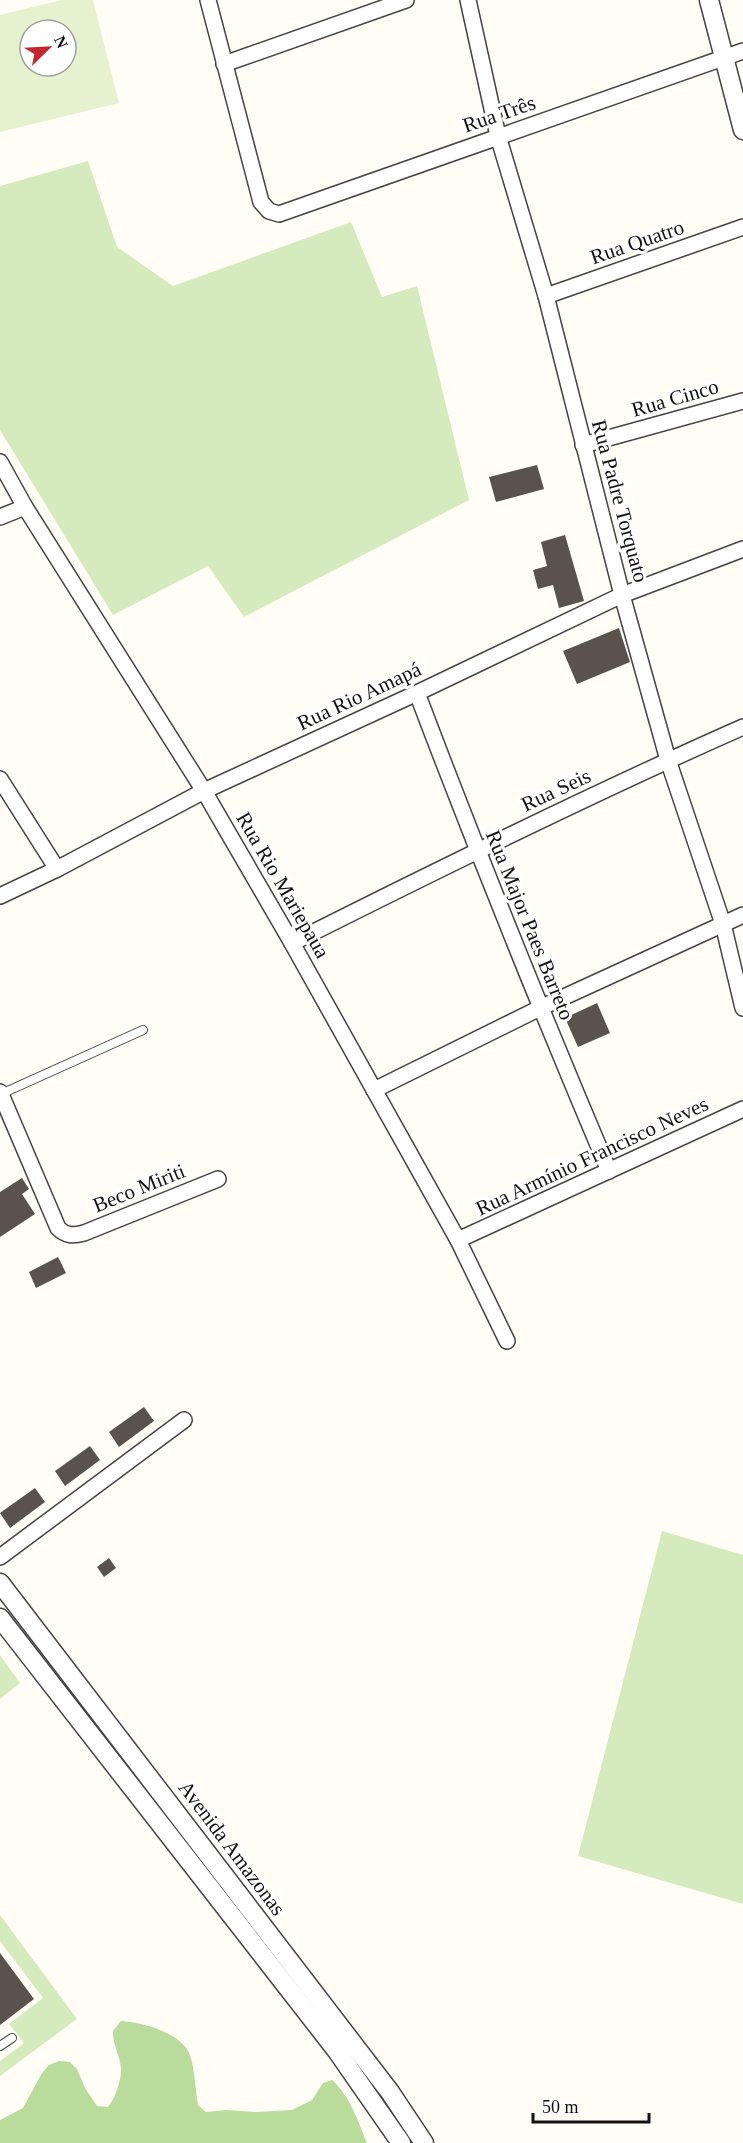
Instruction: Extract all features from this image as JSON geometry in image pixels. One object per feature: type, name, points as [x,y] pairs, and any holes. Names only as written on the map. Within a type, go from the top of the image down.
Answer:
[{"type":"street","points":[[208,0],[224,64],[406,0]]},
{"type":"street","name":"Rua Padre Torquato","points":[[468,0],[498,136],[546,296],[622,595],[668,760],[723,924],[743,1008]]},
{"type":"street","points":[[709,0],[743,130]]},
{"type":"street","name":"Rua Três","points":[[224,64],[261,202],[269,211],[279,214],[743,51]]},
{"type":"street","name":"Rua Quatro","points":[[546,296],[743,227]]},
{"type":"street","name":"Rua Cinco","points":[[583,446],[743,401]]},
{"type":"street","name":"Rua Rio Mariepaua","points":[[0,462],[25,507],[204,791],[292,942],[458,1240],[507,1341]]},
{"type":"street","points":[[0,517],[25,507]]},
{"type":"street","name":"Rua Rio Amapá","points":[[0,896],[57,869],[204,791],[622,595],[743,549]]},
{"type":"street","name":"Rua Major Paes Barreto","points":[[417,693],[540,1008],[609,1171]]},
{"type":"street","name":"Rua Seis","points":[[292,942],[477,850],[743,727]]},
{"type":"street","points":[[0,780],[57,869]]},
{"type":"street","points":[[374,1090],[540,1008],[743,915]]},
{"type":"street","name":"Beco Miriti","points":[[0,1093],[58,1228],[65,1235],[75,1236],[218,1179]]},
{"type":"street","name":"Rua Armínio Francisco Neves","points":[[458,1240],[743,1109]]},
{"type":"street","points":[[0,1557],[184,1420]]},
{"type":"street","name":"Avenida Amazonas","points":[[0,1584],[390,2092],[424,2143]]},
{"type":"street","name":"Avenida Amazonas","points":[[0,1618],[337,2050],[401,2143]]},
{"type":"lane","points":[[0,1093],[142,1030]]},
{"type":"lane","points":[[0,2046],[12,2038]]},
{"type":"green space","points":[[61,0],[93,0],[119,103],[0,132],[0,15]]},
{"type":"green space","points":[[88,161],[117,247],[173,286],[351,222],[382,297],[417,286],[469,500],[244,617],[208,566],[113,615],[0,430],[0,186]]},
{"type":"green space","points":[[662,1531],[743,1555],[743,1904],[578,1856]]},
{"type":"green space","points":[[0,1655],[20,1683],[0,1699]]},
{"type":"green space","points":[[0,1915],[77,2019],[0,2076],[0,2061],[24,2043],[9,2024],[43,1998],[0,1941]]},
{"type":"green space","points":[[121,2021],[160,2030],[186,2047],[192,2061],[198,2105],[206,2112],[292,2110],[312,2100],[323,2083],[332,2080],[349,2101],[367,2143],[0,2143],[0,2120],[23,2108],[42,2073],[49,2065],[59,2061],[70,2062],[77,2069],[85,2088],[97,2106],[108,2107],[117,2090],[121,2075],[113,2031]]},
{"type":"building","points":[[537,465],[544,489],[496,502],[489,477]]},
{"type":"building","points":[[565,535],[584,601],[559,608],[553,585],[538,589],[533,570],[547,566],[541,542]]},
{"type":"building","points":[[619,628],[630,662],[577,684],[563,651]]},
{"type":"building","points":[[597,1003],[610,1033],[578,1047],[565,1018]]},
{"type":"building","points":[[22,1178],[29,1189],[22,1194],[35,1214],[0,1237],[0,1192]]},
{"type":"building","points":[[58,1257],[66,1273],[36,1288],[29,1272]]},
{"type":"building","points":[[144,1407],[154,1421],[119,1447],[109,1432]]},
{"type":"building","points":[[90,1446],[100,1460],[65,1486],[55,1471]]},
{"type":"building","points":[[35,1488],[45,1502],[10,1528],[0,1513]]},
{"type":"building","points":[[109,1558],[116,1568],[104,1577],[97,1567]]},
{"type":"building","points":[[0,1953],[34,1999],[0,2025]]}]
